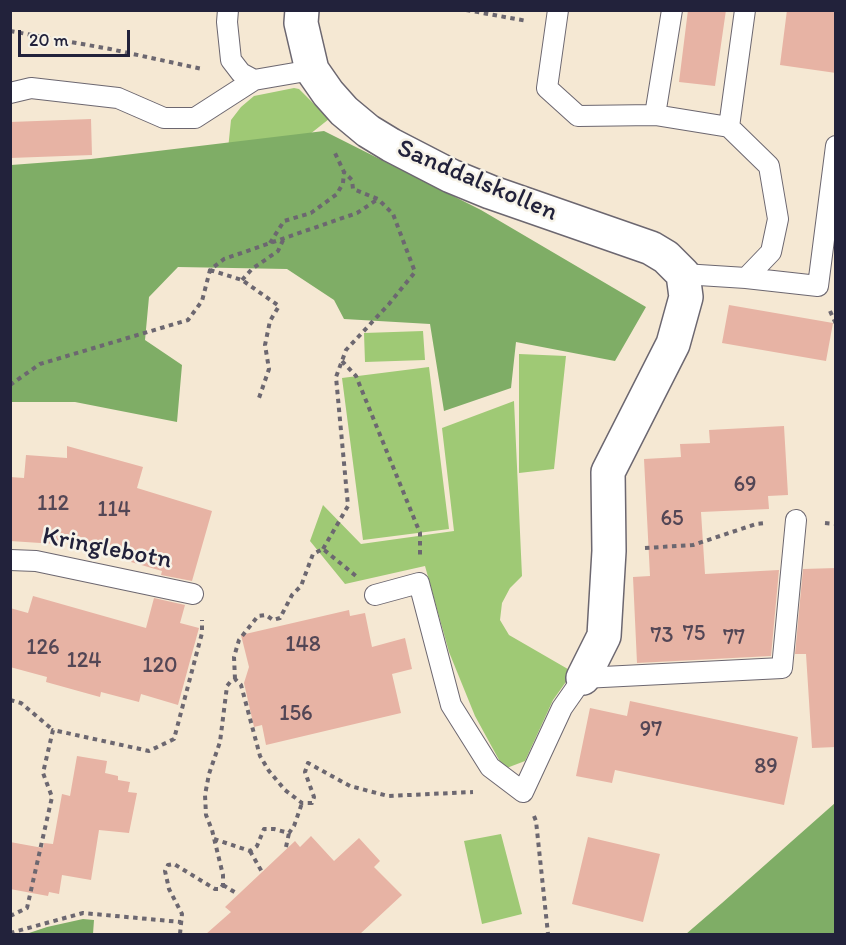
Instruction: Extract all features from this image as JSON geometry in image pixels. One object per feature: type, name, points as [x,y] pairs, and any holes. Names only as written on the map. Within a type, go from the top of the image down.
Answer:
[{"type":"street","name":"Sanddalskollen","points":[[302,10],[301,23],[312,70],[344,111],[368,131],[451,176],[490,192],[651,248],[666,257],[683,274]]},
{"type":"street","points":[[583,678],[604,636],[597,550],[608,472],[673,344],[686,297],[683,274]]},
{"type":"lane","points":[[228,10],[231,60],[241,73],[254,80]]},
{"type":"lane","points":[[655,115],[672,10]]},
{"type":"lane","points":[[729,127],[745,10]]},
{"type":"lane","points":[[557,18],[547,88],[578,116],[655,115],[729,127],[769,166],[778,219],[771,252],[746,278]]},
{"type":"lane","points":[[10,93],[31,88],[117,98],[164,118],[195,118],[254,80],[312,70]]},
{"type":"lane","points":[[683,274],[818,285],[836,146]]},
{"type":"lane","points":[[375,595],[419,583],[451,705],[490,767],[523,792],[562,708],[583,678],[782,668],[796,520]]},
{"type":"lane","name":"Kringlebotn","points":[[10,560],[36,561],[193,594]]},
{"type":"path","points":[[466,10],[557,18]]},
{"type":"path","points":[[10,32],[110,49],[208,70],[231,60]]},
{"type":"path","points":[[334,147],[344,172],[352,180],[352,189],[378,199],[393,214],[415,272],[346,350],[336,377],[348,506],[323,549],[313,554],[301,586],[292,595],[279,618],[273,620],[266,615],[258,616],[239,640],[234,657],[235,679],[241,685],[260,756],[285,790],[302,803],[312,803],[314,797],[305,772],[308,763],[350,786],[388,796],[523,792],[536,821],[548,934]]},
{"type":"path","points":[[270,243],[284,221],[311,213],[337,194],[343,183],[344,172]]},
{"type":"path","points":[[10,385],[40,364],[188,320],[202,301],[210,270],[224,259],[357,213],[378,199]]},
{"type":"path","points":[[242,280],[252,269],[278,251],[284,238]]},
{"type":"path","points":[[210,270],[242,280],[279,306],[270,321],[265,345],[269,369],[259,398]]},
{"type":"path","points":[[342,361],[356,376],[420,533],[419,583]]},
{"type":"path","points":[[597,550],[693,545],[756,524],[796,520]]},
{"type":"path","points":[[323,549],[372,588],[375,595]]},
{"type":"path","points":[[10,700],[21,703],[53,730],[149,751],[174,739],[202,633],[203,621],[193,594]]},
{"type":"path","points":[[235,679],[228,686],[220,742],[209,774],[205,795],[206,815],[214,839],[223,885],[236,893]]},
{"type":"path","points":[[10,916],[27,908],[52,797],[43,773],[53,730]]},
{"type":"path","points":[[286,847],[289,833],[294,826],[302,803]]},
{"type":"path","points":[[250,851],[256,846],[264,829],[289,833]]},
{"type":"path","points":[[214,839],[250,851],[262,872]]},
{"type":"path","points":[[180,934],[182,914],[169,889],[165,871],[168,865],[174,864],[215,889],[220,889],[223,885]]},
{"type":"path","points":[[10,933],[82,914],[181,922]]},
{"type":"green space","points":[[299,89],[329,119],[295,146],[227,159],[231,120],[241,107],[254,96]]},
{"type":"green space","points":[[324,131],[481,210],[646,307],[615,361],[516,342],[511,388],[444,411],[430,324],[344,319],[334,300],[287,269],[178,267],[149,297],[145,340],[182,365],[177,422],[75,402],[11,402],[11,165],[91,159]]},
{"type":"green space","points":[[423,331],[425,360],[365,362],[364,333]]},
{"type":"green space","points":[[519,354],[566,356],[554,469],[519,473]]},
{"type":"green space","points":[[429,367],[449,529],[363,540],[342,378]]},
{"type":"green space","points":[[514,401],[522,576],[510,588],[502,603],[500,620],[509,635],[573,672],[553,700],[525,761],[504,769],[475,716],[449,652],[425,566],[345,584],[310,541],[323,505],[361,544],[454,531],[442,428]]},
{"type":"green space","points":[[835,803],[835,934],[686,934],[722,903]]},
{"type":"green space","points":[[501,834],[522,914],[482,924],[464,841]]},
{"type":"green space","points":[[83,919],[94,920],[93,934],[26,934],[47,927]]},
{"type":"building","points":[[688,10],[726,10],[715,86],[679,82]]},
{"type":"building","points":[[787,10],[836,10],[836,73],[780,65]]},
{"type":"building","points":[[91,119],[92,155],[10,158],[10,122]]},
{"type":"building","points":[[729,305],[833,323],[826,361],[722,343]]},
{"type":"building","points":[[784,426],[788,495],[768,496],[769,509],[701,512],[705,574],[779,570],[771,656],[637,663],[633,577],[650,576],[644,459],[681,457],[680,444],[710,443],[709,430]]},
{"type":"building","points":[[67,446],[143,467],[137,488],[212,511],[192,581],[161,575],[162,571],[131,562],[132,558],[61,537],[56,544],[10,541],[10,477],[24,478],[26,455],[67,458]]},
{"type":"building","points":[[836,568],[836,747],[812,748],[806,654],[795,654],[803,569]]},
{"type":"building","points":[[33,596],[146,628],[154,598],[185,605],[180,623],[199,628],[178,705],[141,694],[139,702],[101,692],[100,697],[46,682],[47,677],[10,667],[10,608],[28,613]]},
{"type":"building","points":[[349,610],[350,616],[365,613],[372,647],[405,638],[412,669],[392,674],[401,713],[266,745],[262,725],[254,727],[244,683],[249,667],[241,635]]},
{"type":"building","points":[[630,701],[798,737],[784,805],[615,770],[612,783],[576,776],[590,708],[627,716]]},
{"type":"building","points":[[77,756],[107,761],[105,773],[118,776],[118,780],[130,782],[128,792],[137,793],[129,833],[99,830],[91,880],[62,875],[59,894],[49,892],[48,896],[10,889],[10,842],[43,848],[44,843],[53,844],[62,794],[70,796]]},
{"type":"building","points":[[311,836],[334,861],[359,838],[380,861],[374,867],[402,895],[360,934],[206,934],[231,912],[225,907],[295,841],[300,847]]},
{"type":"building","points":[[588,837],[660,854],[643,922],[572,904]]}]
